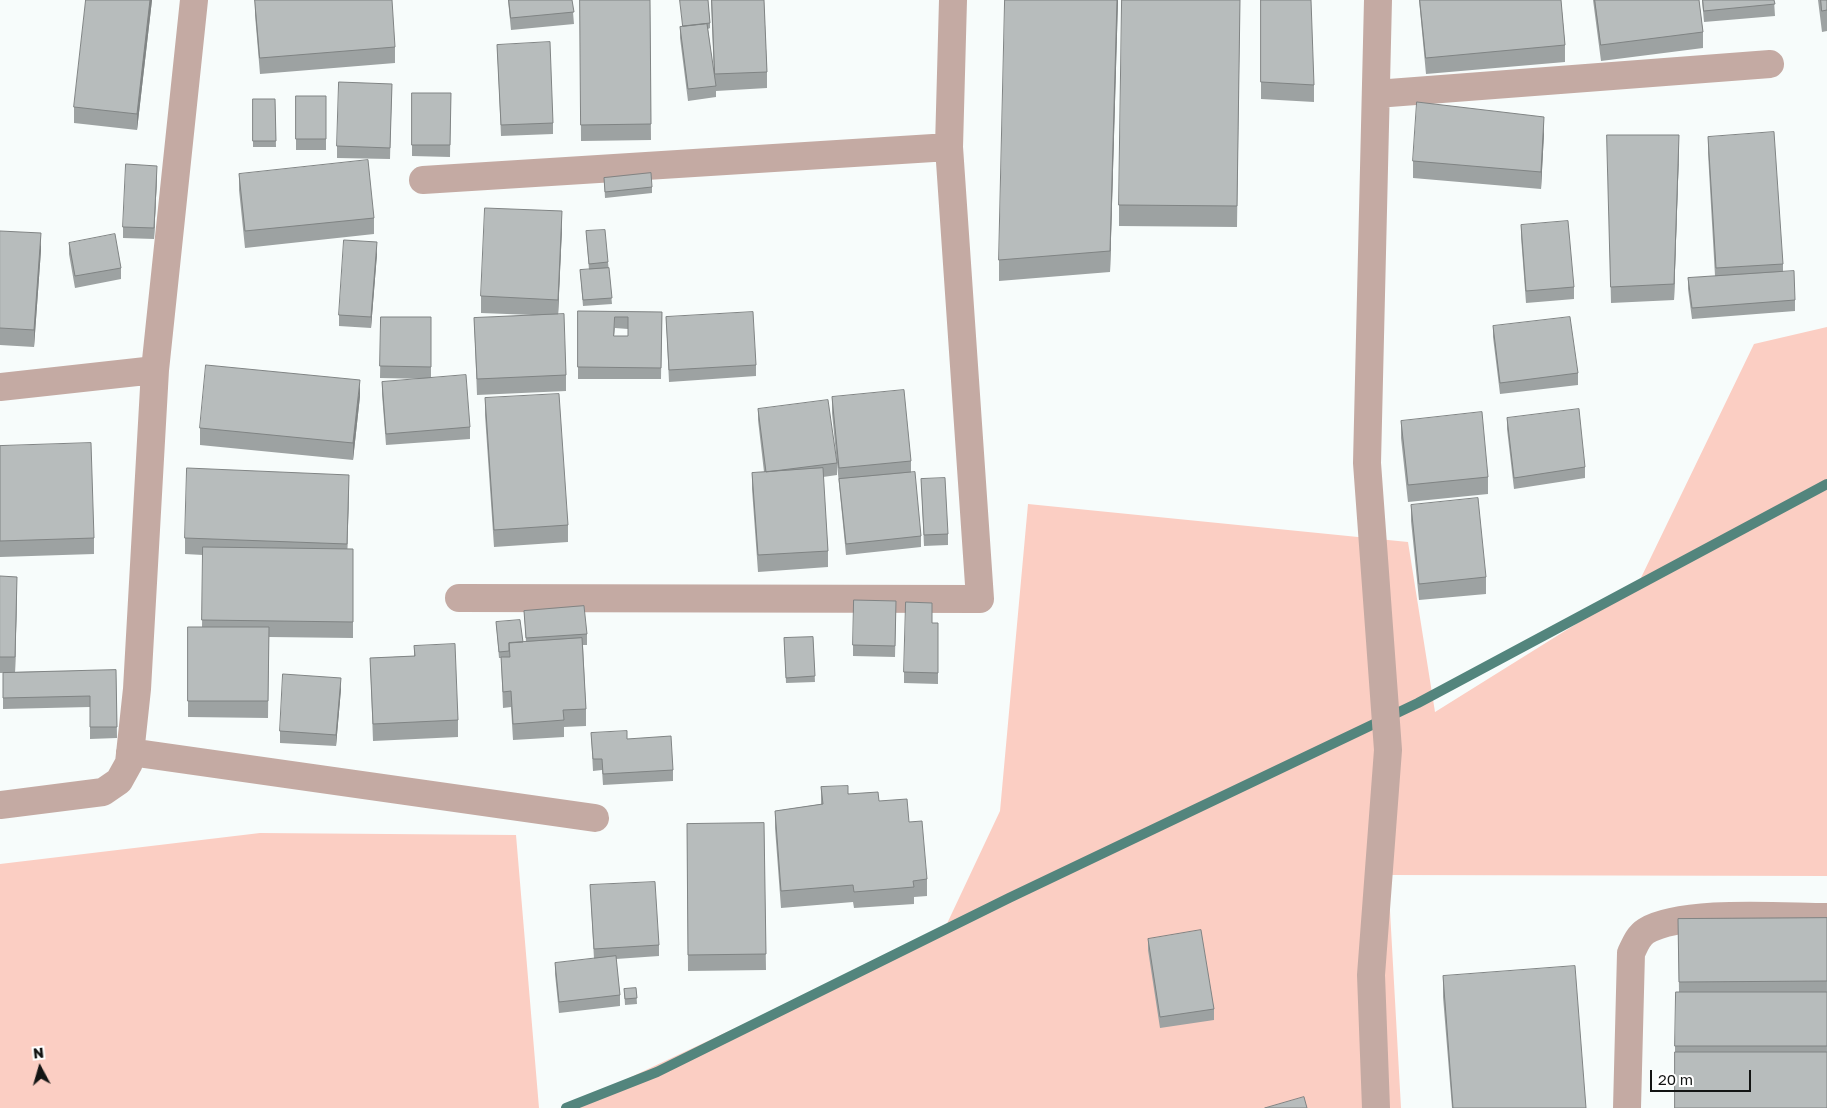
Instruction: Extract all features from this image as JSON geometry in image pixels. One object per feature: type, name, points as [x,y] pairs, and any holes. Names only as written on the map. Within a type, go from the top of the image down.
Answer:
[{"type":"street","points":[[0,805],[103,792],[119,781],[129,763],[137,689],[155,370],[194,0]]},
{"type":"street","points":[[459,598],[980,599],[949,147],[953,0]]},
{"type":"street","points":[[1376,1108],[1371,975],[1388,750],[1367,463],[1378,0]]},
{"type":"street","points":[[1376,94],[1770,64]]},
{"type":"street","points":[[423,180],[949,147]]},
{"type":"street","points":[[0,387],[155,370]]},
{"type":"street","points":[[130,752],[516,805],[595,818]]},
{"type":"street","points":[[1627,1108],[1631,953],[1638,938],[1646,931],[1686,918],[1827,917]]},
{"type":"shaded area","points":[[1827,327],[1827,876],[1388,875],[1401,1108],[565,1108],[944,930],[1000,811],[1028,504],[1408,542],[1435,712],[1637,586],[1754,344]]},
{"type":"shaded area","points":[[260,833],[516,835],[539,1108],[0,1108],[0,864]]},
{"type":"building","points":[[86,0],[150,0],[137,114],[74,107]]},
{"type":"building","points":[[255,0],[392,0],[395,47],[260,58]]},
{"type":"building","points":[[509,0],[572,0],[574,12],[511,18]]},
{"type":"building","points":[[580,0],[650,0],[651,124],[581,125]]},
{"type":"building","points":[[680,0],[708,0],[710,23],[683,26]]},
{"type":"building","points":[[712,0],[764,0],[767,72],[715,74]]},
{"type":"building","points":[[1005,0],[1117,0],[1110,251],[999,260]]},
{"type":"building","points":[[1122,0],[1240,0],[1237,206],[1119,205]]},
{"type":"building","points":[[1261,0],[1311,0],[1314,85],[1261,82]]},
{"type":"building","points":[[1420,0],[1561,0],[1565,45],[1426,58]]},
{"type":"building","points":[[1595,0],[1699,0],[1703,32],[1601,45]]},
{"type":"building","points":[[1703,0],[1774,0],[1775,4],[1704,11]]},
{"type":"building","points":[[1821,0],[1827,0],[1827,10],[1822,11]]},
{"type":"building","points":[[707,24],[716,86],[688,89],[680,27]]},
{"type":"building","points":[[550,42],[553,123],[501,125],[497,45]]},
{"type":"building","points":[[339,82],[392,84],[390,148],[337,146]]},
{"type":"building","points":[[412,93],[451,93],[450,145],[412,145]]},
{"type":"building","points":[[296,96],[326,96],[326,139],[296,139]]},
{"type":"building","points":[[253,99],[275,99],[276,141],[253,141]]},
{"type":"building","points":[[1417,102],[1544,117],[1541,172],[1413,161]]},
{"type":"building","points":[[1774,132],[1783,264],[1716,268],[1708,137]]},
{"type":"building","points":[[1607,135],[1679,135],[1674,284],[1611,287]]},
{"type":"building","points":[[368,160],[374,218],[245,231],[239,174]]},
{"type":"building","points":[[126,164],[157,166],[154,228],[123,227]]},
{"type":"building","points":[[651,173],[652,187],[605,192],[604,178]]},
{"type":"building","points":[[485,208],[562,211],[558,300],[481,296]]},
{"type":"building","points":[[1568,221],[1574,287],[1526,291],[1521,225]]},
{"type":"building","points":[[605,230],[608,262],[589,264],[586,231]]},
{"type":"building","points":[[0,231],[41,233],[34,330],[0,328]]},
{"type":"building","points":[[115,234],[121,268],[75,276],[69,243]]},
{"type":"building","points":[[344,240],[377,242],[371,317],[339,315]]},
{"type":"building","points":[[609,268],[612,298],[583,300],[580,270]]},
{"type":"building","points":[[1794,271],[1795,300],[1692,308],[1688,278]]},
{"type":"building","points":[[578,311],[662,312],[661,368],[578,367]],"holes":[[[615,317],[628,317],[628,336],[614,336]]]},
{"type":"building","points":[[753,312],[756,365],[669,370],[666,317]]},
{"type":"building","points":[[564,314],[566,375],[477,379],[474,318]]},
{"type":"building","points":[[381,317],[431,317],[431,367],[380,366]]},
{"type":"building","points":[[1570,317],[1578,373],[1500,383],[1493,326]]},
{"type":"building","points":[[206,365],[360,380],[353,443],[200,428]]},
{"type":"building","points":[[466,375],[470,427],[386,434],[382,382]]},
{"type":"building","points":[[904,390],[911,461],[839,468],[832,397]]},
{"type":"building","points":[[559,394],[568,525],[494,530],[485,398]]},
{"type":"building","points":[[828,400],[837,463],[766,472],[758,409]]},
{"type":"building","points":[[1579,409],[1585,467],[1514,478],[1507,418]]},
{"type":"building","points":[[1482,412],[1488,477],[1408,485],[1401,421]]},
{"type":"building","points":[[91,443],[94,538],[0,541],[0,446]]},
{"type":"building","points":[[187,468],[349,475],[347,544],[185,538]]},
{"type":"building","points":[[823,468],[828,551],[758,555],[752,473]]},
{"type":"building","points":[[915,472],[921,536],[846,544],[839,479]]},
{"type":"building","points":[[945,478],[948,534],[924,535],[921,479]]},
{"type":"building","points":[[1478,498],[1486,577],[1419,584],[1411,505]]},
{"type":"building","points":[[203,547],[353,549],[353,622],[202,620]]},
{"type":"building","points":[[0,576],[17,577],[15,657],[0,657]]},
{"type":"building","points":[[854,600],[896,601],[895,646],[853,645]]},
{"type":"building","points":[[906,602],[932,603],[932,623],[938,623],[938,673],[904,672]]},
{"type":"building","points":[[584,606],[587,634],[526,638],[524,611]]},
{"type":"building","points":[[520,620],[523,642],[509,643],[509,651],[499,652],[496,622]]},
{"type":"building","points":[[188,627],[269,627],[268,701],[188,701]]},
{"type":"building","points":[[813,637],[815,676],[786,678],[784,638]]},
{"type":"building","points":[[582,638],[586,709],[563,710],[564,720],[513,724],[511,691],[503,692],[501,657],[510,657],[509,643]]},
{"type":"building","points":[[455,644],[458,720],[373,724],[370,658],[415,656],[414,646]]},
{"type":"building","points":[[116,670],[117,727],[90,727],[90,696],[3,698],[3,673]]},
{"type":"building","points":[[283,674],[341,678],[336,735],[280,731]]},
{"type":"building","points":[[627,731],[627,739],[671,736],[673,770],[603,774],[602,759],[593,759],[591,733]]},
{"type":"building","points":[[848,786],[848,794],[878,792],[879,801],[907,799],[909,822],[922,821],[927,879],[913,881],[914,887],[854,892],[853,885],[781,891],[775,811],[823,804],[821,787]]},
{"type":"building","points":[[764,823],[766,954],[688,955],[687,824]]},
{"type":"building","points":[[655,882],[659,945],[594,949],[590,885]]},
{"type":"building","points":[[1827,918],[1827,981],[1679,982],[1678,919]]},
{"type":"building","points":[[1201,930],[1214,1009],[1160,1017],[1148,939]]},
{"type":"building","points":[[616,956],[620,995],[559,1002],[555,963]]},
{"type":"building","points":[[1575,966],[1586,1108],[1453,1108],[1443,976]]},
{"type":"building","points":[[636,988],[637,998],[625,999],[624,989]]},
{"type":"building","points":[[1676,992],[1827,992],[1827,1046],[1675,1046]]},
{"type":"building","points":[[1675,1052],[1827,1052],[1827,1108],[1675,1108]]},
{"type":"building","points":[[1304,1097],[1307,1108],[1265,1108]]},
{"type":"waterway","points":[[566,1108],[657,1072],[1009,898],[1418,703],[1827,484]]}]
